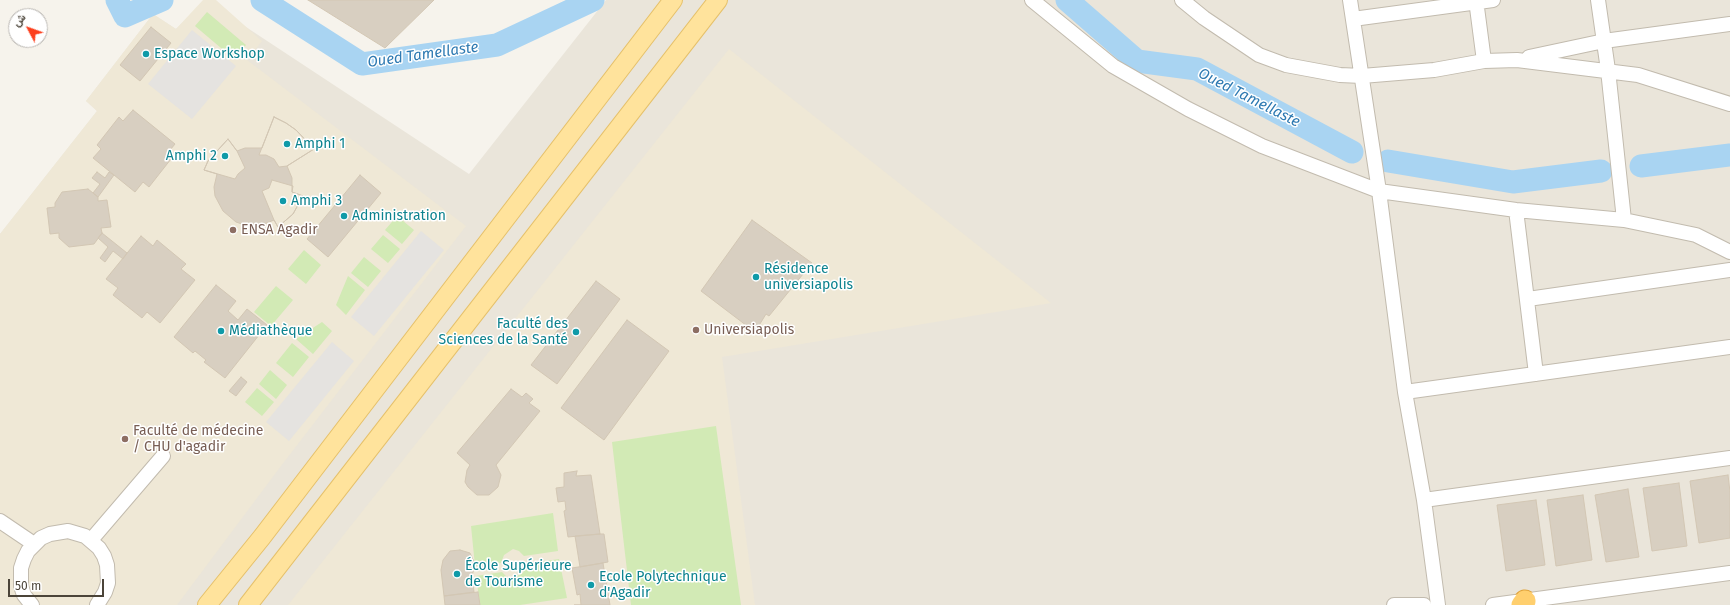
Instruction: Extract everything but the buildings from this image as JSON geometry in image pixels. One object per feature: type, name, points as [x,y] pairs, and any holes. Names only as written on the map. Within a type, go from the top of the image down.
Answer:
[{"type":"main road","points":[[207,605],[262,537],[673,0]]},
{"type":"main road","points":[[248,605],[718,0]]},
{"type":"street","points":[[1032,0],[1113,66],[1188,109],[1262,146],[1379,191],[1516,210],[1624,220],[1696,235],[1730,252]]},
{"type":"street","points":[[1182,0],[1204,18],[1259,55],[1286,65],[1340,76],[1362,76],[1434,70],[1484,62],[1517,60],[1604,41],[1730,24]]},
{"type":"street","points":[[1350,0],[1379,191],[1405,392],[1424,500],[1438,605]]},
{"type":"street","points":[[1354,20],[1476,1],[1493,0]]},
{"type":"street","points":[[1598,0],[1608,70],[1624,220]]},
{"type":"street","points":[[1476,1],[1484,62]]},
{"type":"street","points":[[1517,60],[1608,70],[1638,75],[1730,104]]},
{"type":"street","points":[[1516,210],[1536,374]]},
{"type":"street","points":[[1528,299],[1730,270]]},
{"type":"street","points":[[1405,392],[1730,347]]},
{"type":"street","points":[[91,540],[163,456]]},
{"type":"street","points":[[1424,500],[1730,458]]},
{"type":"street","points":[[0,520],[34,544]]},
{"type":"street","points":[[32,605],[24,595],[20,577],[24,559],[34,544],[50,534],[59,532],[77,533],[91,540],[99,548],[107,565],[108,583],[99,604]]},
{"type":"street","points":[[1493,605],[1524,603],[1730,573]]},
{"type":"street","points":[[1394,605],[1424,605]]},
{"type":"shaded area","name":"ENSA Agadir","points":[[203,0],[216,0],[262,41],[247,60],[466,226],[281,466],[177,605],[0,605],[0,234],[97,111],[86,101],[153,14],[176,29]]},
{"type":"shaded area","points":[[205,0],[469,174],[606,0],[1730,0],[1730,605],[0,605],[0,234],[97,111],[86,101],[153,14],[176,29]]},
{"type":"shaded area","points":[[192,30],[236,66],[192,119],[148,84]]},
{"type":"shaded area","name":"Universiapolis","points":[[729,49],[1051,303],[722,357],[755,605],[288,605]]},
{"type":"shaded area","points":[[421,231],[444,250],[374,336],[351,317]]},
{"type":"shaded area","points":[[332,342],[354,361],[289,441],[266,422]]},
{"type":"green space","points":[[207,12],[246,45],[234,59],[195,26]]},
{"type":"green space","points":[[397,216],[414,230],[402,244],[385,230]]},
{"type":"green space","points":[[383,235],[400,249],[388,263],[371,249]]},
{"type":"green space","points":[[304,250],[321,265],[306,284],[288,269]]},
{"type":"green space","points":[[364,257],[381,271],[368,287],[351,273]]},
{"type":"green space","points":[[348,276],[365,290],[346,315],[336,305]]},
{"type":"green space","points":[[276,286],[293,300],[271,326],[254,312]]},
{"type":"green space","points":[[322,322],[332,331],[313,354],[296,339]]},
{"type":"green space","points":[[292,343],[309,357],[293,377],[276,363]]},
{"type":"green space","points":[[270,370],[287,385],[276,399],[259,384]]},
{"type":"green space","points":[[257,388],[274,402],[262,416],[245,402]]},
{"type":"green space","points":[[716,426],[741,605],[631,605],[612,442]]},
{"type":"green space","points":[[553,513],[558,551],[524,556],[519,551],[513,549],[504,555],[501,563],[475,566],[471,526]]},
{"type":"green space","points":[[559,559],[567,598],[520,605],[480,605],[476,576],[502,572],[507,577],[513,578],[523,573],[525,564]]},
{"type":"waterway","name":"Oued Tamellaste","points":[[117,0],[125,16],[162,0]]},
{"type":"waterway","name":"Oued Tamellaste","points":[[262,0],[362,64],[497,45],[593,0]]},
{"type":"waterway","name":"Oued Tamellaste","points":[[1067,0],[1137,61],[1197,69],[1352,152]]},
{"type":"waterway","name":"Oued Tamellaste","points":[[1641,166],[1730,155]]},
{"type":"waterway","name":"Oued Tamellaste","points":[[1388,161],[1513,182],[1601,171]]},
{"type":"place","name":"Espace Workshop","points":[[146,54]]},
{"type":"place","name":"Amphi 1","points":[[287,144]]},
{"type":"place","name":"Amphi 2","points":[[225,156]]},
{"type":"place","name":"Amphi 3","points":[[283,201]]},
{"type":"place","name":"Administration","points":[[344,216]]},
{"type":"place","name":"ENSA Agadir","points":[[233,230]]},
{"type":"place","name":"Résidence universiapolis","points":[[756,277]]},
{"type":"place","name":"Universiapolis","points":[[696,330]]},
{"type":"place","name":"Médiathèque","points":[[221,331]]},
{"type":"place","name":"Faculté des Sciences de la Santé","points":[[576,332]]},
{"type":"place","name":"Faculté de médecine / CHU d'agadir","points":[[125,439]]},
{"type":"place","name":"École Supérieure de Tourisme","points":[[457,574]]},
{"type":"place","name":"Ecole Polytechnique d'Agadir","points":[[591,585]]}]
